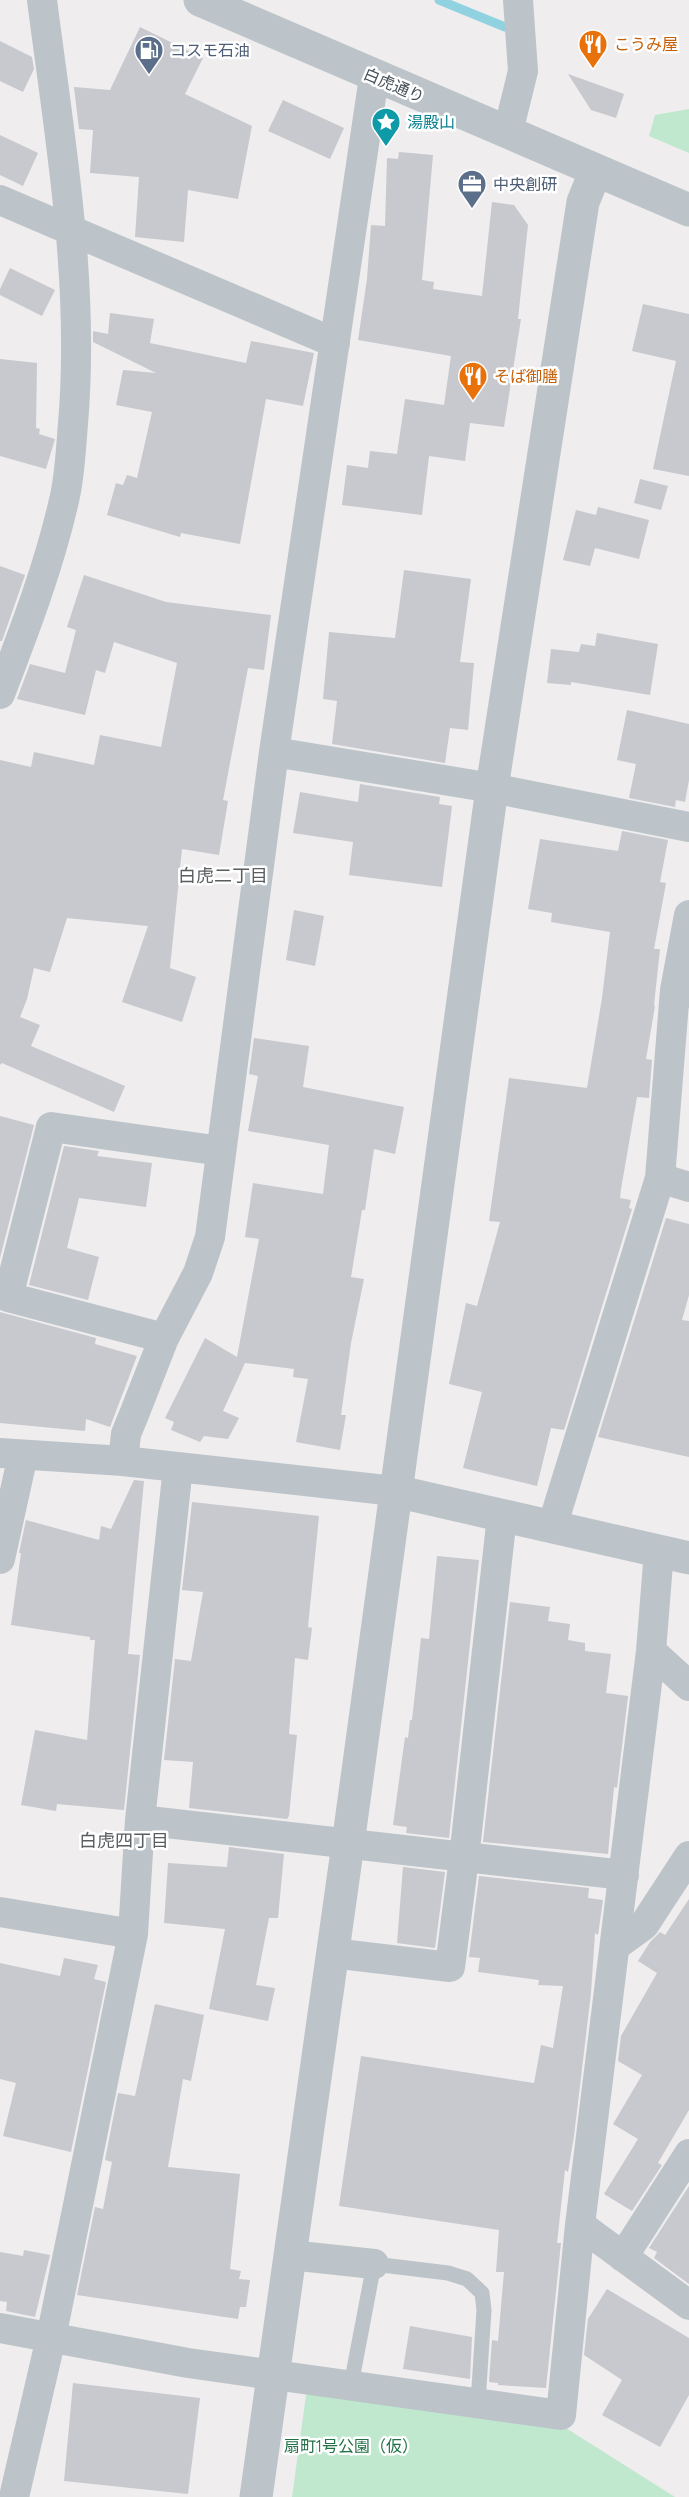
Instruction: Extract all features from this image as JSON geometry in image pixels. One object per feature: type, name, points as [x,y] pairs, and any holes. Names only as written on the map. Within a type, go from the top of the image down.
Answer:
[{"type":"street","points":[[0,694],[29,620],[65,495],[76,382],[77,350],[71,229],[42,0]]},
{"type":"street","name":"白虎通り","points":[[200,0],[374,77],[689,210]]},
{"type":"street","points":[[508,132],[523,71],[518,0]]},
{"type":"street","points":[[123,1461],[126,1434],[164,1338],[205,1254],[210,1236],[274,752],[374,77]]},
{"type":"street","points":[[256,2497],[348,1844],[492,788],[583,202],[596,170]]},
{"type":"street","points":[[0,200],[335,343]]},
{"type":"street","points":[[274,752],[492,788],[689,827]]},
{"type":"street","points":[[552,1527],[660,1178],[689,915]]},
{"type":"street","points":[[164,1338],[8,1297],[51,1127],[221,1151]]},
{"type":"street","points":[[660,1178],[689,1187]]},
{"type":"street","points":[[0,1559],[11,1454],[123,1461],[395,1491],[674,1554],[651,1651],[580,2225],[561,2415],[188,2363],[0,2328]]},
{"type":"street","points":[[14,2497],[51,2338],[132,1934],[140,1820],[178,1467]]},
{"type":"street","points":[[332,1953],[450,1967],[502,1516]]},
{"type":"street","points":[[651,1651],[689,1686]]},
{"type":"street","points":[[140,1820],[624,1875]]},
{"type":"street","points":[[615,1946],[644,1924],[689,1856]]},
{"type":"street","points":[[0,1912],[132,1934]]},
{"type":"street","points":[[623,2257],[689,2154]]},
{"type":"street","points":[[580,2225],[689,2305]]},
{"type":"street","points":[[290,2255],[374,2264]]},
{"type":"lane","points":[[351,2385],[374,2264],[448,2273],[467,2279],[482,2293],[484,2310],[478,2403]]},
{"type":"green space","points":[[689,109],[689,153],[649,136],[655,115]]},
{"type":"green space","name":"扇町1号公園（仮）","points":[[307,2388],[561,2425],[675,2497],[292,2497]]},
{"type":"building","points":[[140,27],[203,58],[185,94],[252,126],[238,199],[188,190],[184,242],[135,237],[139,177],[90,173],[93,130],[79,129],[74,87],[110,90]]},
{"type":"building","points":[[0,41],[32,57],[34,69],[23,92],[0,81]]},
{"type":"building","points":[[568,74],[624,94],[616,118],[591,110]]},
{"type":"building","points":[[283,100],[344,128],[330,159],[268,131]]},
{"type":"building","points":[[0,135],[38,153],[23,186],[0,175]]},
{"type":"building","points":[[399,152],[433,155],[422,280],[434,282],[433,289],[482,296],[492,202],[514,205],[528,225],[518,319],[521,319],[504,427],[470,423],[465,461],[429,456],[422,515],[342,505],[347,465],[368,468],[370,451],[397,454],[405,399],[444,405],[451,356],[358,340],[367,279],[371,225],[385,226],[387,158],[398,159]]},
{"type":"building","points":[[10,268],[55,290],[42,316],[0,295],[0,289]]},
{"type":"building","points":[[643,304],[689,314],[689,476],[653,469],[676,361],[632,351]]},
{"type":"building","points":[[110,313],[154,319],[150,343],[246,363],[251,341],[314,353],[303,406],[266,399],[240,544],[181,533],[180,537],[107,515],[116,483],[123,485],[127,475],[137,478],[152,412],[116,405],[123,370],[156,373],[93,342],[93,331],[108,334]]},
{"type":"building","points":[[0,359],[37,363],[36,428],[40,429],[39,434],[55,439],[46,469],[0,456]]},
{"type":"building","points":[[640,479],[668,486],[661,510],[634,503]]},
{"type":"building","points":[[598,507],[649,520],[639,559],[595,548],[590,566],[563,560],[576,510],[596,515]]},
{"type":"building","points":[[0,566],[25,575],[2,641],[0,641]]},
{"type":"building","points":[[404,570],[471,579],[460,662],[474,663],[468,730],[450,728],[445,763],[332,744],[337,701],[323,699],[329,632],[395,638]]},
{"type":"building","points":[[84,575],[166,602],[271,615],[264,670],[248,668],[223,800],[228,801],[219,855],[182,849],[170,968],[196,977],[182,1022],[122,1002],[148,926],[67,918],[50,972],[34,968],[20,1017],[40,1025],[31,1046],[125,1086],[114,1112],[2,1063],[0,1065],[0,760],[31,767],[34,752],[94,765],[100,735],[161,747],[177,663],[114,642],[105,673],[96,670],[85,715],[17,699],[30,664],[65,673],[76,630],[67,627]]},
{"type":"building","points":[[597,633],[658,644],[650,695],[571,682],[571,685],[547,683],[551,649],[579,652],[581,644],[595,646]]},
{"type":"building","points":[[627,710],[689,724],[689,780],[685,802],[676,800],[675,807],[629,798],[636,764],[617,760]]},
{"type":"building","points":[[360,784],[440,797],[439,804],[452,806],[442,887],[349,875],[353,842],[293,833],[300,792],[358,802]]},
{"type":"building","points":[[622,831],[668,840],[660,882],[666,883],[654,949],[660,949],[655,1006],[646,1059],[652,1060],[649,1098],[637,1097],[621,1189],[620,1198],[631,1200],[629,1208],[632,1209],[564,1430],[551,1428],[537,1486],[463,1468],[482,1392],[449,1384],[466,1303],[477,1306],[500,1222],[489,1221],[509,1078],[587,1088],[610,932],[551,922],[552,913],[528,909],[540,839],[618,851]]},
{"type":"building","points":[[294,910],[324,916],[315,966],[286,960]]},
{"type":"building","points":[[254,1038],[309,1046],[303,1087],[404,1107],[395,1154],[374,1149],[365,1210],[362,1210],[351,1277],[364,1279],[351,1343],[341,1415],[346,1415],[340,1450],[296,1442],[308,1379],[293,1377],[294,1369],[245,1363],[223,1411],[239,1418],[228,1439],[204,1436],[200,1442],[171,1430],[174,1422],[165,1418],[205,1338],[237,1357],[259,1239],[245,1237],[253,1183],[323,1194],[329,1145],[248,1131],[258,1076],[249,1074]]},
{"type":"building","points":[[0,1116],[34,1125],[0,1258]]},
{"type":"building","points":[[64,1146],[99,1151],[97,1156],[152,1163],[146,1207],[79,1198],[67,1248],[99,1257],[88,1300],[29,1285]]},
{"type":"building","points":[[666,1218],[689,1224],[689,1295],[682,1320],[689,1321],[689,1457],[598,1437]]},
{"type":"building","points":[[0,1312],[96,1338],[95,1344],[137,1356],[110,1427],[86,1419],[85,1431],[0,1423]]},
{"type":"building","points":[[134,1480],[144,1481],[128,1654],[140,1655],[124,1810],[57,1804],[56,1811],[21,1805],[35,1730],[87,1740],[95,1640],[90,1640],[90,1637],[11,1625],[21,1553],[19,1553],[26,1520],[99,1540],[101,1526],[111,1529]]},
{"type":"building","points":[[192,1502],[319,1516],[308,1627],[312,1628],[308,1660],[295,1658],[289,1734],[297,1735],[287,1819],[189,1808],[193,1762],[164,1760],[175,1659],[191,1661],[203,1592],[182,1590]]},
{"type":"building","points":[[437,1556],[479,1560],[449,1838],[406,1833],[407,1827],[393,1825],[405,1737],[408,1738],[410,1720],[412,1720],[421,1638],[429,1639]]},
{"type":"building","points":[[510,1602],[550,1607],[548,1621],[570,1624],[568,1640],[585,1643],[585,1651],[611,1654],[606,1693],[628,1696],[617,1788],[614,1787],[608,1854],[483,1842]]},
{"type":"building","points":[[229,1847],[284,1854],[278,1918],[269,1918],[256,1985],[275,1988],[268,2021],[209,2009],[225,1929],[164,1923],[168,1863],[227,1867]]},
{"type":"building","points":[[403,1867],[445,1872],[435,1948],[397,1943]]},
{"type":"building","points":[[479,1876],[589,1888],[588,1898],[603,1900],[598,1935],[595,1933],[591,1993],[574,2136],[568,2172],[565,2170],[557,2243],[561,2243],[546,2388],[498,2385],[498,2383],[489,2382],[492,2340],[498,2341],[504,2272],[496,2272],[499,2230],[339,2206],[361,2056],[534,2083],[541,2045],[553,2048],[563,1986],[538,1985],[539,1980],[478,1972],[480,1958],[469,1957]]},
{"type":"building","points":[[689,1899],[689,2110],[658,2163],[662,2165],[632,2211],[604,2194],[638,2139],[613,2124],[642,2075],[618,2061],[621,2036],[657,1973],[638,1961],[650,1942],[660,1932],[665,1935]]},
{"type":"building","points":[[64,1958],[98,1965],[94,1979],[106,1982],[71,2152],[3,2136],[16,2083],[0,2079],[0,1963],[60,1976]]},
{"type":"building","points":[[155,2004],[204,2015],[191,2081],[183,2079],[168,2167],[240,2174],[230,2269],[241,2271],[239,2279],[250,2280],[246,2307],[240,2307],[238,2319],[77,2295],[95,2207],[103,2209],[112,2162],[105,2160],[118,2093],[135,2096]]},
{"type":"building","points":[[689,2186],[689,2284],[654,2258],[657,2252],[649,2248]]},
{"type":"building","points":[[24,2250],[50,2255],[35,2317],[6,2311],[7,2302],[0,2301],[0,2252],[23,2256]]},
{"type":"building","points":[[607,2289],[689,2338],[689,2395],[660,2447],[602,2415],[622,2380],[584,2355],[588,2319]]},
{"type":"building","points":[[410,2326],[472,2337],[470,2379],[403,2369]]},
{"type":"building","points":[[73,2383],[200,2398],[188,2494],[64,2481]]},
{"type":"waterway","points":[[439,0],[505,27]]},
{"type":"place","name":"こうみ屋","points":[[593,70]]},
{"type":"place","name":"コスモ石油","points":[[149,76]]},
{"type":"place","name":"湯殿山","points":[[386,148]]},
{"type":"place","name":"中央創研","points":[[472,210]]},
{"type":"place","name":"そば御膳","points":[[473,402]]},
{"type":"district","name":"白虎二丁目","points":[[223,875]]},
{"type":"district","name":"白虎四丁目","points":[[124,1840]]}]
